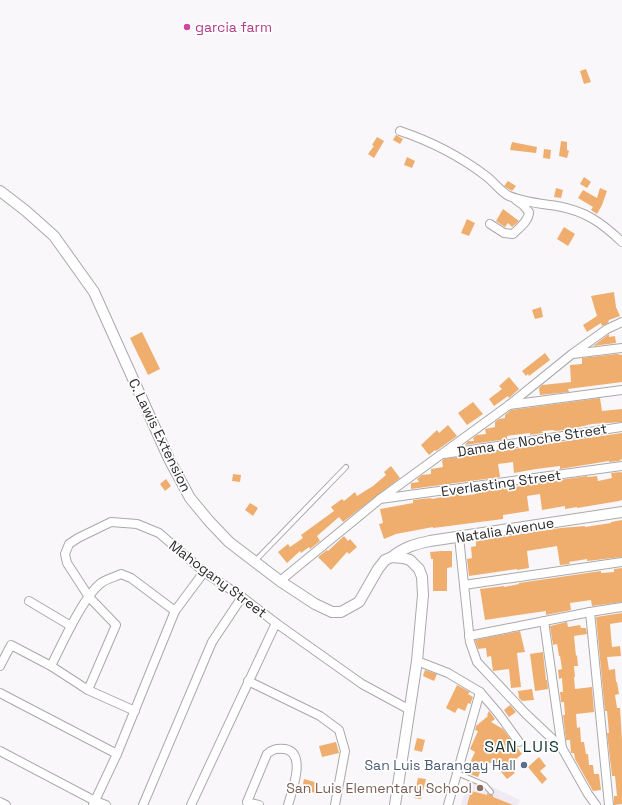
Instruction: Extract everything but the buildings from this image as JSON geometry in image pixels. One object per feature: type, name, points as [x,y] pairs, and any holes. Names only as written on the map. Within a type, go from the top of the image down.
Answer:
[{"type":"street","points":[[400,131],[419,138],[462,160],[486,176],[508,196],[523,205],[529,212],[529,216],[513,234],[504,233],[490,224]]},
{"type":"street","name":"C. Lawis Extension","points":[[0,191],[26,211],[54,236],[94,292],[169,459],[190,498],[208,521],[229,542],[280,581],[324,609],[332,612],[341,612],[359,602],[378,568],[385,560],[392,557]]},
{"type":"street","points":[[508,196],[534,203],[559,206],[585,214],[602,223],[622,242]]},
{"type":"street","points":[[280,581],[380,499],[508,405],[572,354],[607,329],[622,322]]},
{"type":"street","points":[[572,354],[622,348]]},
{"type":"street","points":[[508,405],[622,390]]},
{"type":"street","name":"Dama de Noche Street","points":[[441,454],[622,427]]},
{"type":"street","name":"Everlasting Street","points":[[380,499],[622,466]]},
{"type":"street","name":"Natalia Avenue","points":[[392,557],[400,550],[408,546],[430,541],[622,512]]},
{"type":"street","name":"Mahogany Street","points":[[88,690],[116,626],[88,597],[67,563],[65,554],[69,544],[111,522],[137,524],[159,533],[204,572],[242,597],[362,684],[410,710]]},
{"type":"street","points":[[459,537],[469,636],[471,647],[477,662],[562,748],[588,794],[596,805]]},
{"type":"street","points":[[392,557],[410,560],[419,569],[422,577],[423,595],[417,661],[395,805]]},
{"type":"street","points":[[464,585],[622,562]]},
{"type":"street","points":[[94,803],[117,754],[175,611],[204,572]]},
{"type":"street","points":[[51,666],[71,626],[88,597],[101,582],[121,574],[132,578],[175,611]]},
{"type":"street","points":[[143,805],[212,642],[242,597]]},
{"type":"street","points":[[29,601],[71,626]]},
{"type":"street","points":[[469,636],[622,607]]},
{"type":"street","points":[[590,612],[609,805]]},
{"type":"street","points":[[544,621],[562,748]]},
{"type":"street","points":[[191,805],[276,623]]},
{"type":"street","points":[[0,666],[11,645],[51,666],[88,690],[135,711]]},
{"type":"street","points":[[417,661],[448,673],[480,692],[498,713],[519,742]]},
{"type":"street","points":[[248,681],[320,716],[340,730],[345,751],[335,805]]},
{"type":"street","points":[[448,805],[480,692]]},
{"type":"street","points":[[0,693],[117,754]]},
{"type":"street","points":[[259,805],[247,802],[267,754],[272,750],[279,748],[289,750],[294,754],[297,761],[294,782],[288,805]]},
{"type":"street","points":[[0,751],[94,803],[106,805]]},
{"type":"street","points":[[0,802],[6,805]]},
{"type":"lane","points":[[255,561],[346,467]]},
{"type":"lane","points":[[457,773],[485,785],[491,792]]},
{"type":"shaded area","name":"San Luis Elementary School","points":[[469,776],[520,800],[518,805],[461,805]]},
{"type":"place","name":"garcia farm","points":[[187,27]]},
{"type":"place","name":"San Luis Barangay Hall","points":[[524,765]]},
{"type":"place","name":"San Luis Elementary School","points":[[480,788]]},
{"type":"district","name":"SAN LUIS","points":[[522,746]]}]
